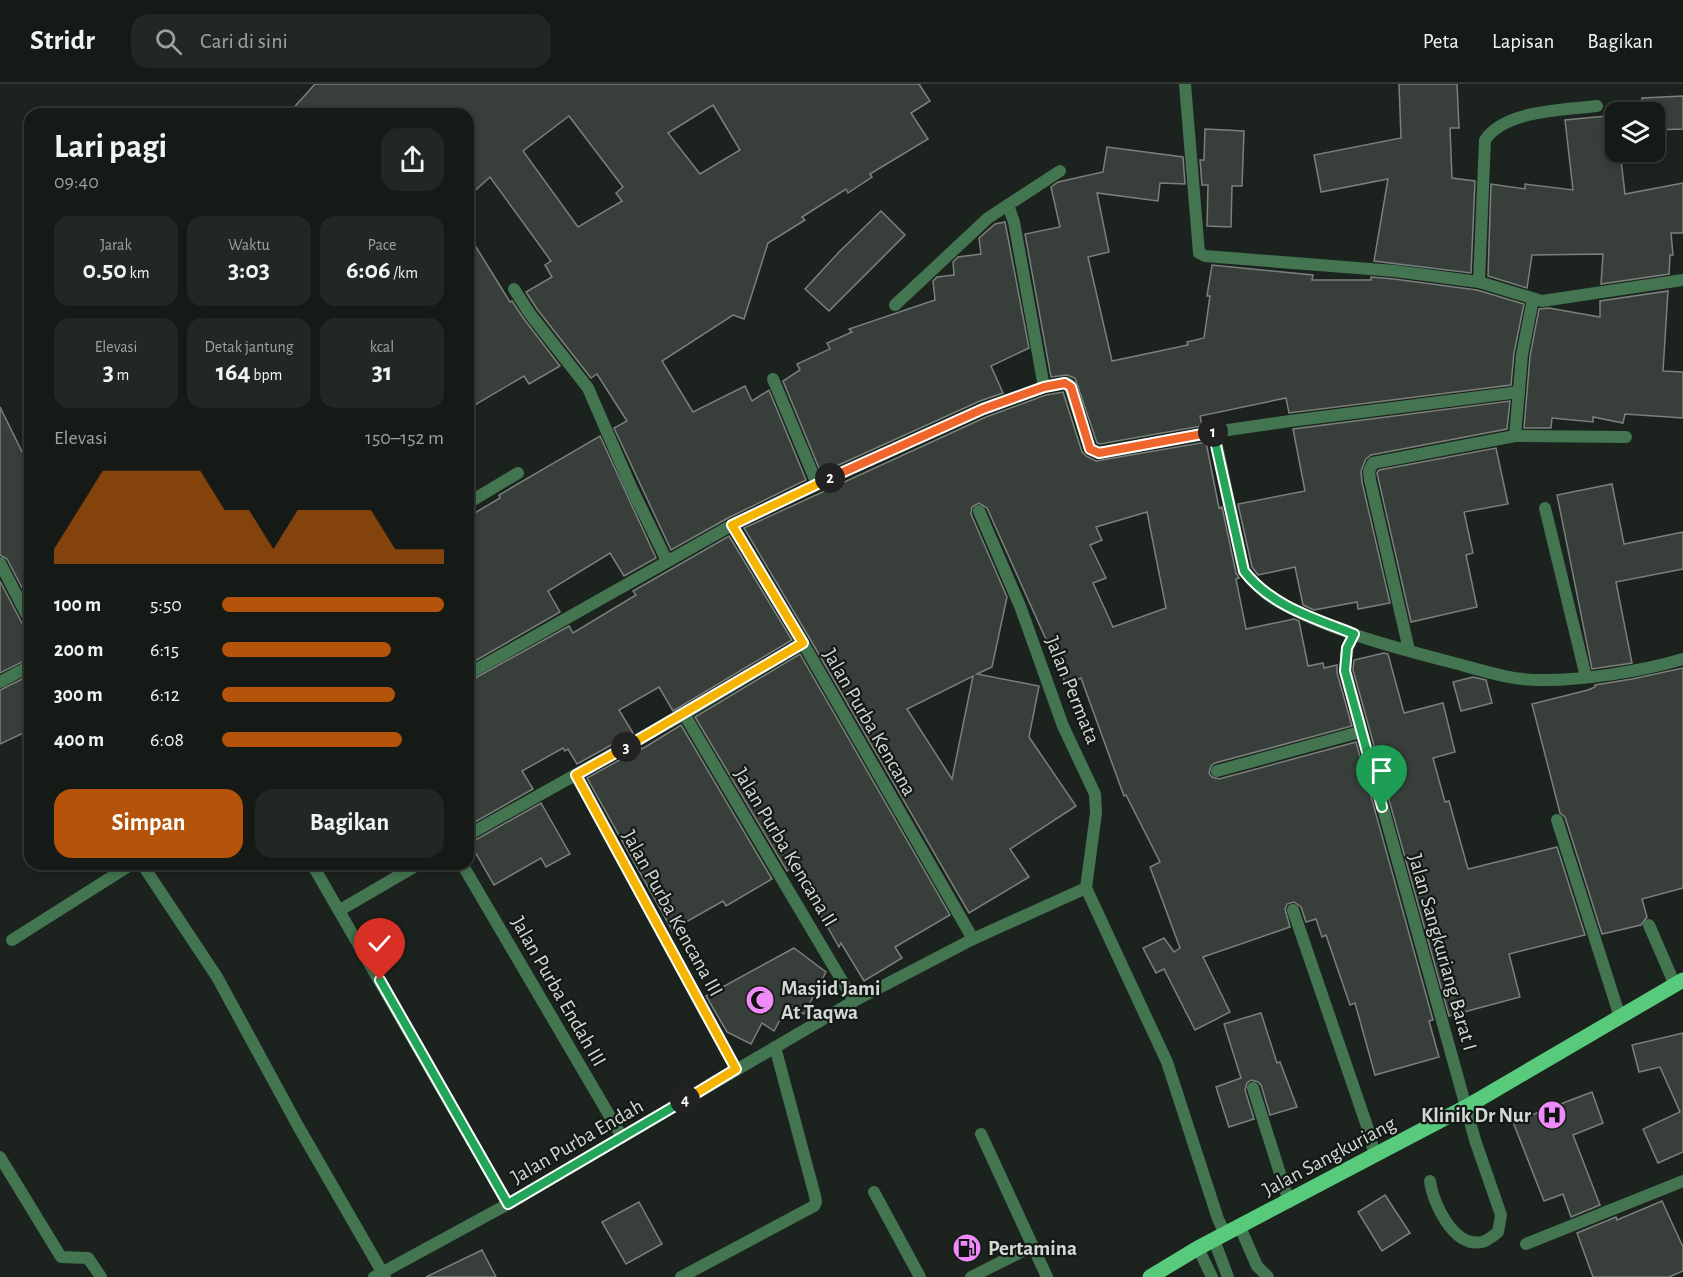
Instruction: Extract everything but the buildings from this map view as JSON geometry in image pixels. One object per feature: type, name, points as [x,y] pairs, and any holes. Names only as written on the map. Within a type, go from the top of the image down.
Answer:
[{"type":"main road","name":"Jalan Sangkuriang","points":[[1150,1277],[1167,1273],[1198,1248],[1466,1107],[1679,982]]},
{"type":"street","points":[[1185,84],[1199,252],[1205,256],[1395,271],[1479,282],[1533,299],[1552,301],[1683,280]]},
{"type":"street","points":[[1479,282],[1485,140],[1492,130],[1523,116],[1597,106]]},
{"type":"street","points":[[895,305],[988,218],[1060,171]]},
{"type":"street","points":[[1008,205],[1014,222],[1044,387]]},
{"type":"street","points":[[514,289],[530,314],[588,388],[666,561]]},
{"type":"street","points":[[1515,436],[1522,355],[1533,299]]},
{"type":"street","points":[[772,379],[817,484]]},
{"type":"street","points":[[474,671],[732,525],[983,409],[1044,387],[1065,383],[1071,387],[1090,449],[1099,453],[1214,432],[1519,392]]},
{"type":"street","points":[[1214,432],[1244,571],[1275,601],[1354,634],[1409,651],[1492,673],[1538,680],[1586,677],[1683,660]]},
{"type":"street","points":[[1409,651],[1370,480],[1369,471],[1373,463],[1515,436],[1626,437]]},
{"type":"street","points":[[474,499],[518,473]]},
{"type":"street","points":[[1545,508],[1586,677]]},
{"type":"street","name":"Jalan Permata","points":[[979,511],[1020,606],[1063,726],[1095,794],[1096,813],[1086,888]]},
{"type":"street","name":"Jalan Purba Kencana","points":[[732,525],[803,643],[973,939]]},
{"type":"street","points":[[0,563],[24,609]]},
{"type":"street","name":"Jalan Sangkuriang Barat I","points":[[1354,634],[1347,648],[1345,671],[1474,1140],[1501,1215],[1498,1232],[1482,1242],[1464,1240],[1448,1225],[1432,1194],[1430,1182]]},
{"type":"street","points":[[474,832],[684,714],[803,643]]},
{"type":"street","points":[[0,682],[24,669]]},
{"type":"street","name":"Jalan Purba Kencana II","points":[[684,714],[854,1001]]},
{"type":"street","points":[[1217,771],[1360,732]]},
{"type":"street","name":"Jalan Purba Kencana III","points":[[576,775],[736,1069]]},
{"type":"street","points":[[1557,820],[1620,1017]]},
{"type":"street","points":[[12,940],[123,870]]},
{"type":"street","points":[[146,870],[217,977],[380,1275]]},
{"type":"street","points":[[316,870],[508,1204]]},
{"type":"street","points":[[340,910],[408,870]]},
{"type":"street","name":"Jalan Purba Endah III","points":[[466,870],[622,1137]]},
{"type":"street","points":[[1086,888],[1167,1062],[1218,1219],[1228,1277]]},
{"type":"street","name":"Jalan Purba Endah","points":[[380,1275],[508,1204],[854,1001],[973,939],[1086,888]]},
{"type":"street","points":[[1293,910],[1368,1129],[1375,1156]]},
{"type":"street","points":[[1649,924],[1679,982]]},
{"type":"street","points":[[681,1277],[814,1206],[816,1202],[775,1047]]},
{"type":"street","points":[[1253,1088],[1289,1202]]},
{"type":"street","points":[[981,1134],[1047,1277]]},
{"type":"street","points":[[0,1157],[62,1257],[88,1258],[101,1277]]},
{"type":"street","points":[[1526,1244],[1683,1181]]},
{"type":"street","points":[[874,1192],[920,1277]]},
{"type":"street","points":[[1240,1227],[1257,1266],[1268,1277]]},
{"type":"street","points":[[971,1277],[1033,1246]]},
{"type":"street","points":[[1198,1248],[1212,1277]]},
{"type":"place","name":"Masjid Jami At Taqwa","points":[[760,1000]]},
{"type":"place","name":"Klinik Dr Nur","points":[[1552,1115]]},
{"type":"place","name":"Pertamina","points":[[967,1248]]},
{"type":"route","points":[[380,980],[508,1204],[736,1069],[576,775],[803,643],[732,525],[983,409],[1044,387],[1065,383],[1071,387],[1090,449],[1095,452],[1214,432],[1244,571],[1275,601],[1354,634],[1347,648],[1345,671],[1382,807]]}]
